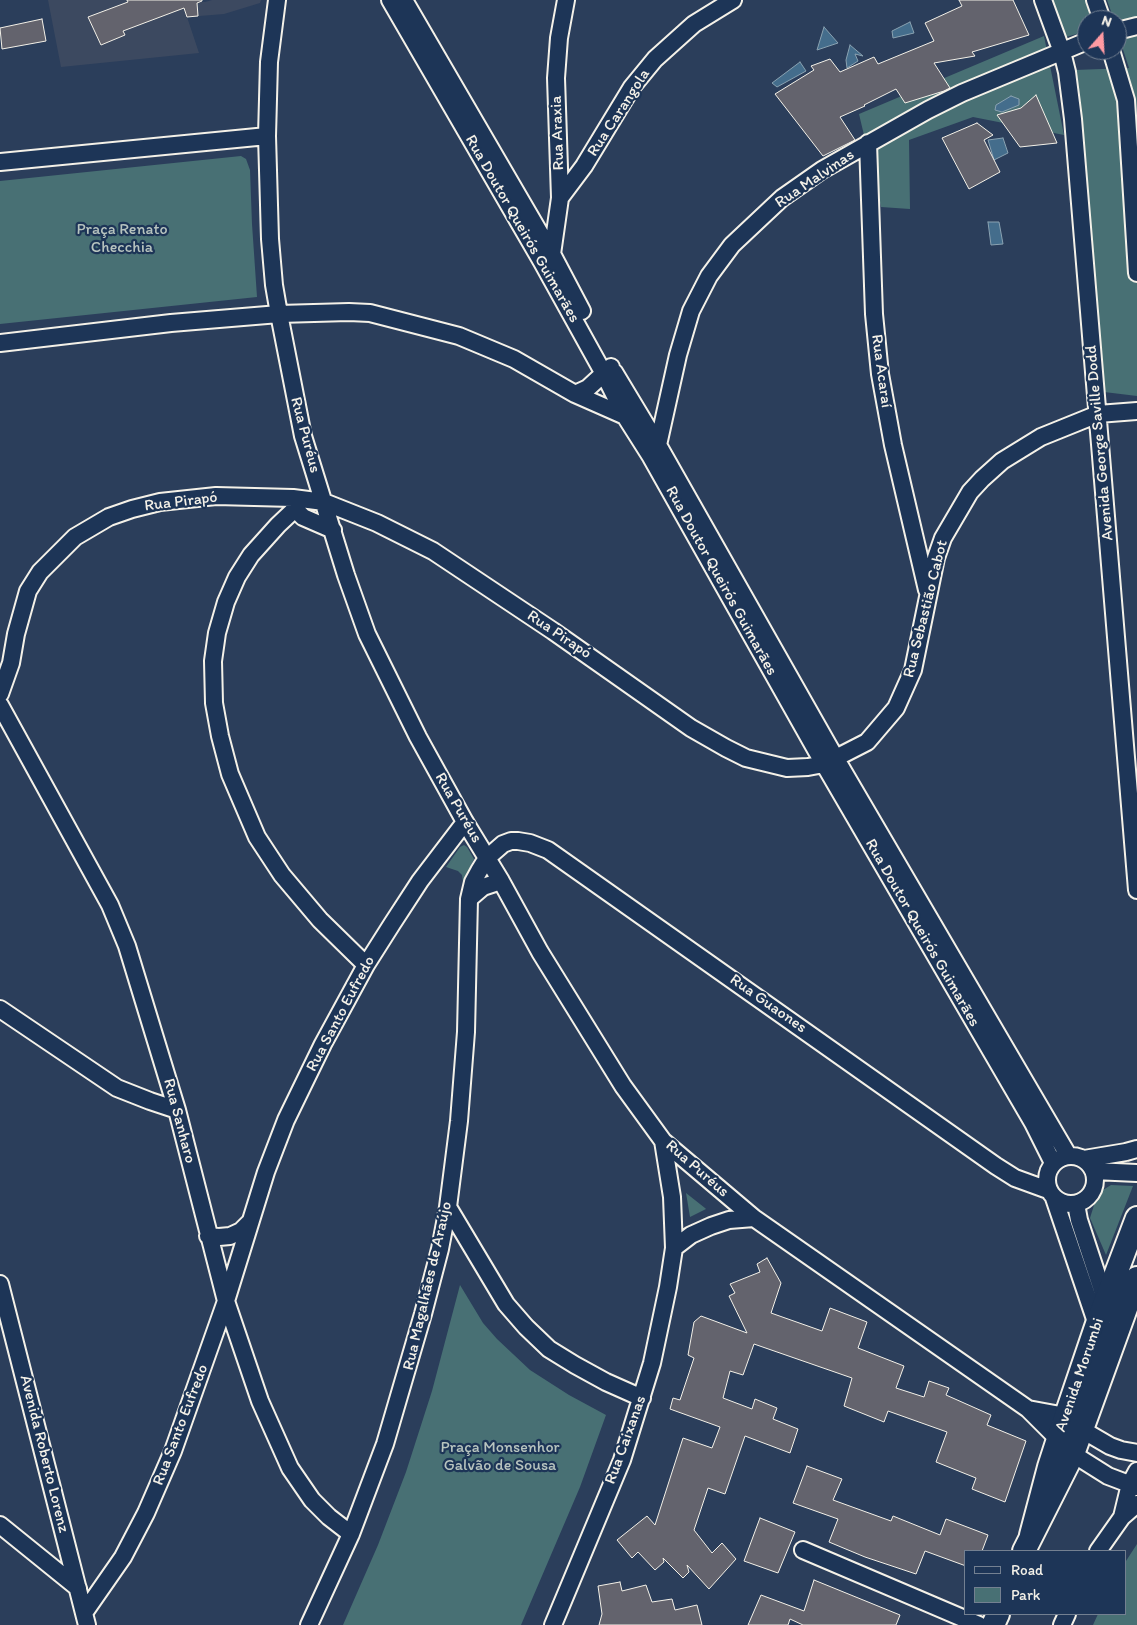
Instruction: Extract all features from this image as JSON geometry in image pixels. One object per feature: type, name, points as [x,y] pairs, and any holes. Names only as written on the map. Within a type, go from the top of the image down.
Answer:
[{"type":"main road","name":"Avenida Morumbi","points":[[1028,1543],[1073,1424],[1097,1325],[1137,1218]]},
{"type":"main road","name":"Avenida Morumbi","points":[[1073,1424],[1113,1343],[1137,1278]]},
{"type":"main road","points":[[1106,1302],[1112,1315],[1113,1343]]},
{"type":"street","name":"Rua Puréus","points":[[276,0],[269,62],[267,136],[270,239],[274,286],[303,436],[346,575],[367,634],[418,737],[464,822],[488,858],[540,952],[623,1086],[663,1141],[754,1218],[1028,1409],[1065,1447],[1108,1476],[1135,1481]]},
{"type":"street","name":"Rua Doutor Queirós Guimarães","points":[[390,0],[547,258],[608,370],[1033,1123],[1052,1163]]},
{"type":"street","name":"Rua Doutor Queirós Guimarães","points":[[404,0],[541,236],[547,258]]},
{"type":"street","name":"Rua Araxia","points":[[547,258],[559,204],[556,78],[559,38],[566,0]]},
{"type":"street","name":"Rua Carangola","points":[[541,236],[632,87],[655,58],[694,24],[733,0]]},
{"type":"street","name":"Avenida George Saville Dodd","points":[[1043,0],[1062,52],[1067,72],[1073,119],[1137,890]]},
{"type":"street","name":"Rua Malvinas","points":[[655,451],[678,355],[692,310],[709,276],[732,245],[782,198],[822,170],[868,143],[962,93],[1077,45]]},
{"type":"street","points":[[1115,60],[1126,100],[1137,273]]},
{"type":"street","points":[[0,162],[267,136]]},
{"type":"street","name":"Rua Acaraí","points":[[868,143],[874,314],[880,374],[893,445],[928,595]]},
{"type":"street","points":[[0,342],[279,314],[370,313],[459,336],[514,359],[575,394],[634,416]]},
{"type":"street","points":[[575,394],[588,388],[608,370]]},
{"type":"street","name":"Rua Sebastião Cabot","points":[[830,761],[867,742],[896,708],[913,670],[936,558],[943,538],[961,505],[982,478],[1002,461],[1041,437],[1098,414],[1137,411]]},
{"type":"street","name":"Rua Pirapó","points":[[0,694],[11,663],[16,634],[28,591],[40,572],[75,537],[110,517],[160,502],[216,496],[294,503],[324,502],[377,523],[433,551],[553,630],[691,728],[726,748],[746,758],[787,768],[808,767],[830,761]]},
{"type":"street","points":[[333,530],[303,518],[294,503],[278,525],[251,555],[237,577],[226,602],[217,633],[213,661],[214,703],[230,774],[257,837],[282,875],[320,920],[366,965]]},
{"type":"street","name":"Rua Sanharo","points":[[0,705],[110,905],[138,978],[177,1110],[226,1301],[260,1402],[290,1468],[312,1500],[329,1517],[351,1534]]},
{"type":"street","name":"Rua Doutor Queirós Guimarães","points":[[830,761],[1082,1162]]},
{"type":"street","name":"Rua Santo Eufredo","points":[[86,1619],[124,1557],[146,1513],[173,1451],[226,1301],[266,1172],[286,1120],[322,1044],[366,965],[420,881],[464,822]]},
{"type":"street","name":"Rua Guaones","points":[[488,858],[494,851],[511,841],[530,843],[548,850],[996,1166],[1015,1178],[1051,1194]]},
{"type":"street","name":"Rua Magalhães de Araújo","points":[[309,1625],[351,1534],[385,1444],[405,1380],[440,1249],[448,1207],[459,1121],[466,1032],[469,899],[473,882],[488,858]]},
{"type":"street","points":[[469,899],[483,887],[501,881]]},
{"type":"street","points":[[3,1017],[118,1088],[177,1110]]},
{"type":"street","points":[[1082,1162],[1132,1151],[1137,1138]]},
{"type":"street","name":"Rua Caixanas","points":[[553,1625],[622,1460],[654,1353],[674,1248],[672,1198],[663,1141]]},
{"type":"street","points":[[1097,1325],[1046,1176],[1052,1163],[1060,1158],[1137,1173]]},
{"type":"street","points":[[1051,1194],[1068,1204],[1076,1204],[1090,1195],[1094,1188],[1095,1180],[1082,1162]]},
{"type":"street","points":[[1076,1204],[1079,1220],[1106,1302]]},
{"type":"street","points":[[448,1207],[506,1304],[526,1327],[549,1349],[574,1365],[642,1398]]},
{"type":"street","points":[[674,1248],[691,1235],[711,1226],[729,1220],[754,1218]]},
{"type":"street","points":[[208,1236],[230,1236],[241,1231],[249,1223]]},
{"type":"street","name":"Avenida Roberto Lorenz","points":[[0,1284],[86,1619]]},
{"type":"street","name":"Rua Puréus","points":[[1028,1409],[1054,1414],[1092,1437],[1121,1450],[1137,1453]]},
{"type":"street","points":[[1122,1517],[1135,1481]]},
{"type":"street","points":[[1099,1550],[1122,1517],[1137,1504]]},
{"type":"street","points":[[0,1525],[78,1588]]},
{"type":"street","points":[[803,1550],[979,1625]]},
{"type":"shaded area","points":[[48,0],[186,0],[205,2],[212,0],[261,0],[260,3],[224,14],[187,17],[199,53],[61,67]]},
{"type":"shaded area","points":[[910,22],[914,33],[893,38],[892,31]]},
{"type":"shaded area","points":[[824,27],[838,43],[817,50]]},
{"type":"shaded area","points":[[850,45],[863,56],[855,54],[858,61],[847,68],[846,60]]},
{"type":"shaded area","points":[[800,62],[806,71],[777,87],[772,83]]},
{"type":"shaded area","points":[[1011,96],[1019,99],[1019,105],[1002,112],[995,110],[996,105]]},
{"type":"shaded area","points":[[1003,138],[1008,153],[994,160],[988,140]]},
{"type":"shaded area","points":[[988,222],[999,222],[1003,244],[991,245]]},
{"type":"green space","points":[[1050,0],[1091,0],[1094,10],[1077,10],[1077,34],[1066,37]]},
{"type":"green space","points":[[1107,0],[1137,0],[1137,396],[1096,391],[1099,358],[1075,70],[1129,68],[1126,60],[1127,10],[1110,10]]},
{"type":"green space","points":[[1044,36],[1064,135],[973,117],[909,140],[910,209],[881,207],[859,114]]},
{"type":"green space","name":"Praça Renato Checchia","points":[[241,156],[246,159],[250,170],[257,297],[0,324],[0,181]]},
{"type":"green space","points":[[464,845],[474,859],[463,882],[462,875],[458,871],[446,867],[460,847]]},
{"type":"green space","points":[[1111,1185],[1133,1186],[1106,1255],[1090,1218],[1095,1202],[1103,1190]]},
{"type":"green space","points":[[686,1193],[705,1208],[706,1209],[690,1217]]},
{"type":"green space","name":"Praça Monsenhor Galvão de Sousa","points":[[460,1285],[483,1323],[530,1370],[569,1395],[606,1415],[580,1487],[521,1625],[343,1625],[378,1545],[406,1472],[432,1391]]},
{"type":"green space","points":[[1137,1544],[1137,1625],[1093,1625],[1098,1615],[1127,1615],[1127,1559]]},
{"type":"building","points":[[127,0],[202,1],[197,3],[198,16],[187,17],[184,8],[123,31],[125,35],[101,45],[88,17],[128,2]]},
{"type":"building","points":[[959,0],[1013,0],[1029,35],[972,52],[975,56],[934,63],[950,88],[944,91],[905,103],[896,89],[840,117],[855,140],[823,156],[775,94],[814,70],[811,66],[830,59],[840,72],[874,57],[878,64],[934,41],[925,23],[962,6]]},
{"type":"building","points":[[42,19],[46,41],[2,49],[0,28]]},
{"type":"building","points":[[1036,95],[1057,143],[1020,147],[997,115],[1021,108]]},
{"type":"building","points":[[977,123],[993,135],[984,140],[1000,172],[969,189],[942,138]]},
{"type":"building","points":[[767,1258],[781,1283],[771,1313],[822,1331],[830,1308],[867,1322],[858,1348],[904,1366],[896,1388],[924,1397],[929,1381],[949,1388],[946,1395],[991,1415],[987,1425],[1026,1441],[1005,1502],[972,1489],[976,1478],[936,1462],[947,1432],[888,1411],[884,1422],[844,1406],[852,1378],[754,1344],[743,1375],[730,1371],[723,1398],[752,1409],[755,1399],[777,1408],[773,1419],[798,1429],[790,1453],[745,1436],[725,1494],[708,1488],[694,1530],[712,1553],[722,1543],[736,1559],[709,1589],[687,1565],[689,1572],[683,1578],[663,1558],[664,1562],[655,1570],[638,1552],[632,1558],[617,1540],[647,1516],[655,1525],[683,1438],[712,1448],[720,1427],[670,1409],[673,1398],[680,1400],[694,1358],[688,1355],[694,1322],[701,1316],[747,1333],[729,1296],[735,1293],[730,1284],[760,1272],[757,1264]]},
{"type":"building","points":[[807,1466],[842,1479],[833,1500],[891,1521],[893,1516],[940,1535],[946,1519],[988,1535],[982,1550],[964,1550],[964,1565],[925,1551],[916,1574],[865,1557],[829,1542],[838,1519],[793,1503]]},
{"type":"building","points":[[760,1518],[795,1532],[778,1573],[744,1561]]},
{"type":"building","points":[[814,1580],[900,1615],[896,1625],[803,1625],[790,1619],[788,1625],[748,1625],[761,1595],[804,1611]]},
{"type":"building","points":[[620,1582],[622,1591],[646,1585],[652,1602],[672,1599],[675,1610],[697,1605],[702,1625],[599,1625],[602,1614],[598,1586]]}]
